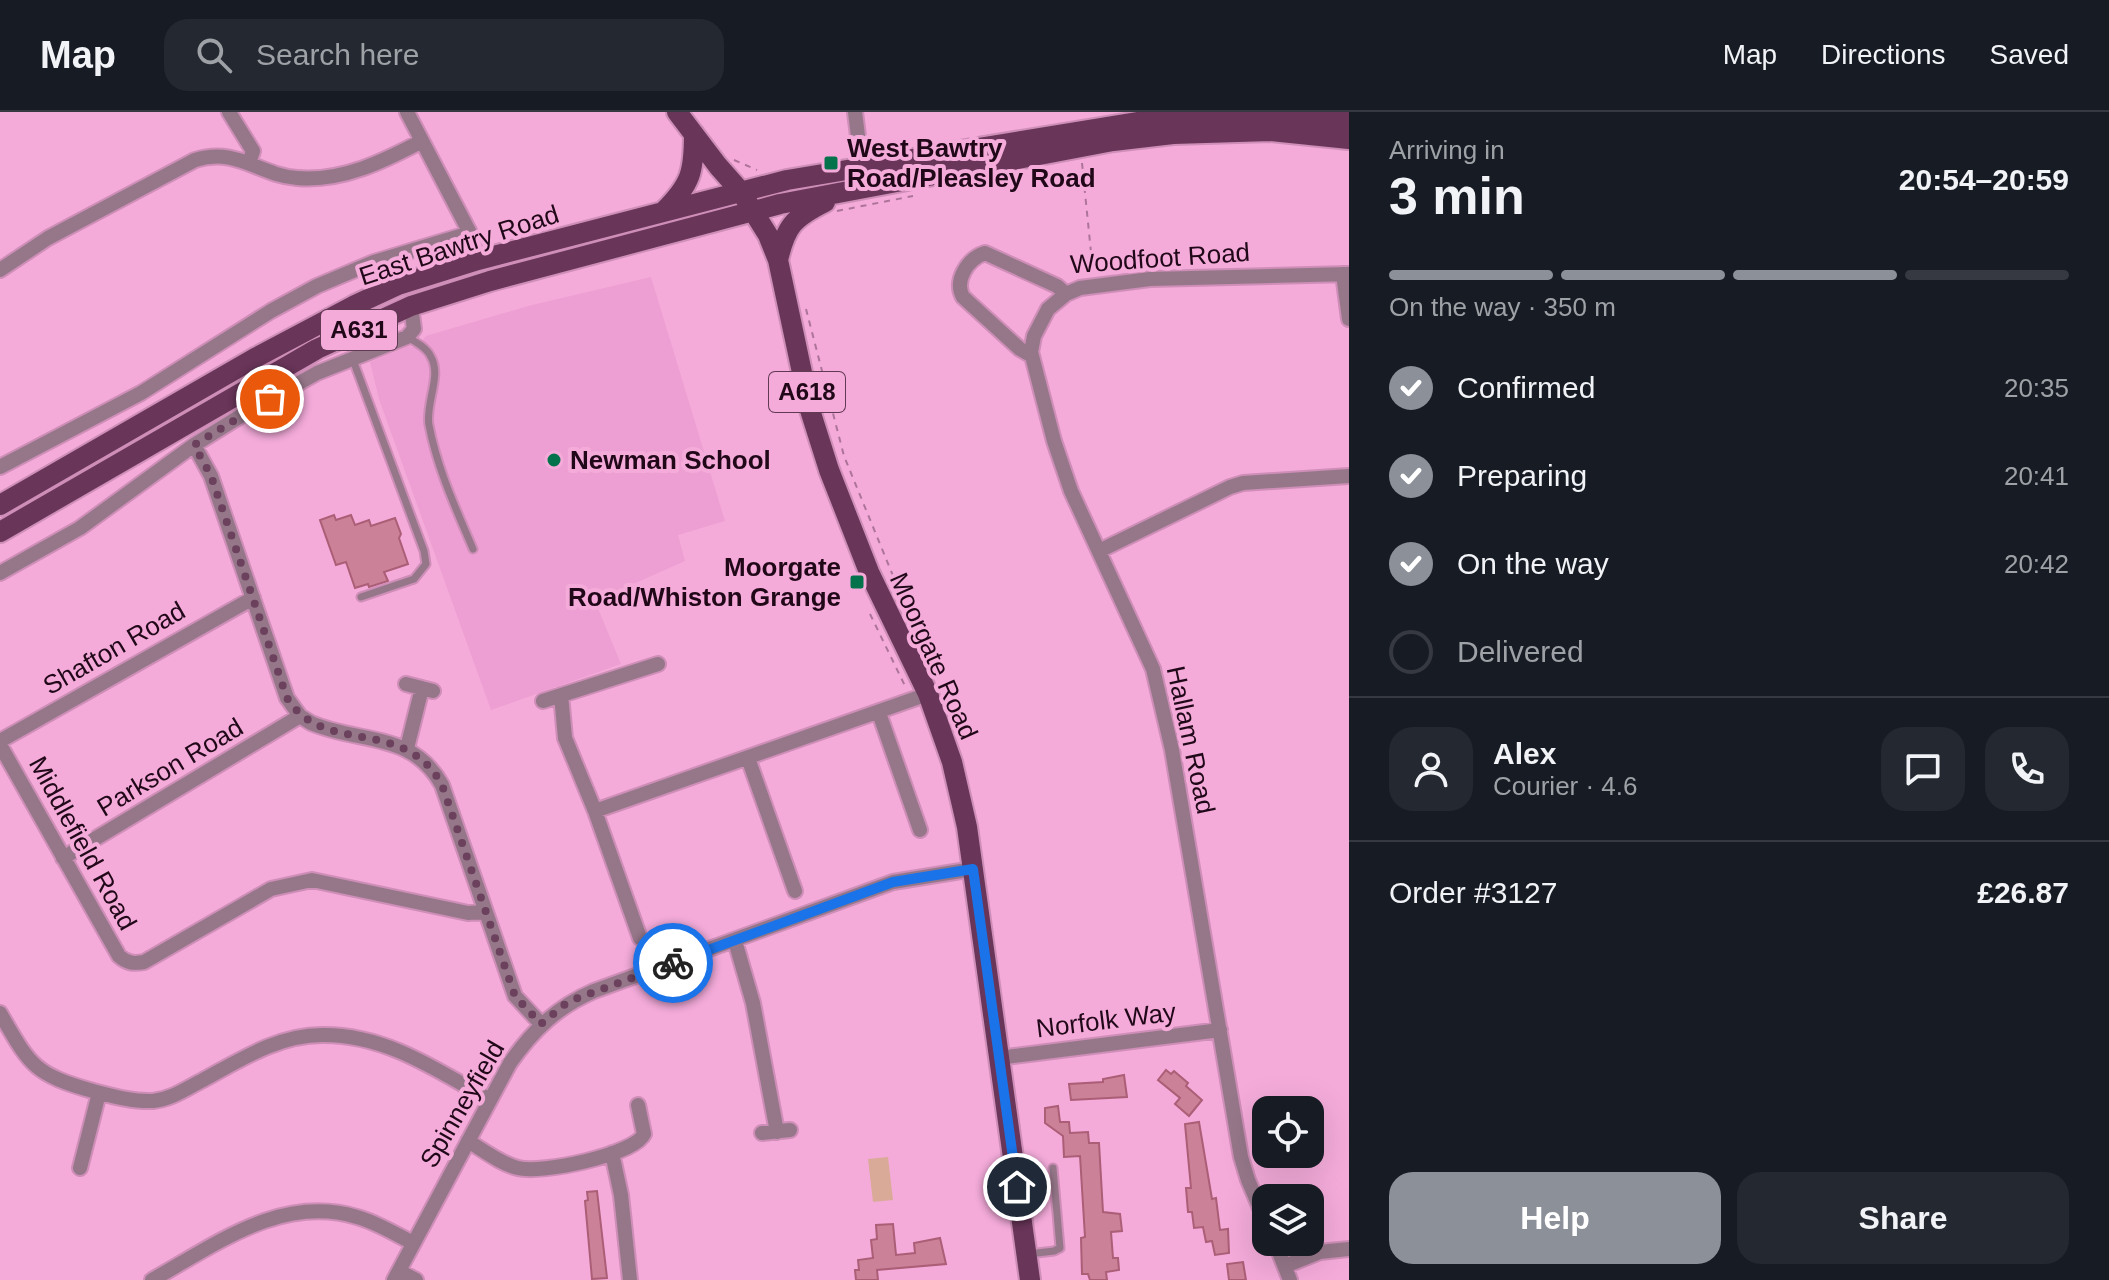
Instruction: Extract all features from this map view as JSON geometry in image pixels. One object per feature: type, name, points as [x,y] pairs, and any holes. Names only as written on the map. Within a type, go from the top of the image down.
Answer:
[{"type":"main road","name":"A618","points":[[677,112],[753,211]]},
{"type":"main road","name":"A631","points":[[741,192],[787,180],[1156,119],[1273,114],[1349,121]]},
{"type":"main road","name":"A631","points":[[753,211],[837,203],[1113,141],[1173,134],[1270,131],[1349,139]]},
{"type":"main road","points":[[664,211],[687,186],[693,172],[694,134]]},
{"type":"main road","name":"East Bawtry Road","points":[[0,505],[257,357],[398,285],[478,260],[741,192]]},
{"type":"main road","points":[[778,260],[785,233],[791,224],[808,210],[837,203]]},
{"type":"main road","name":"East Bawtry Road","points":[[0,532],[317,349],[411,306],[503,277],[753,211]]},
{"type":"main road","name":"Moorgate Road","points":[[753,211],[765,228],[778,260],[810,410],[829,470],[869,572],[928,694],[959,787],[1030,1280]]},
{"type":"street","points":[[229,112],[253,151],[249,163]]},
{"type":"street","points":[[407,112],[470,233],[478,260]]},
{"type":"street","points":[[855,112],[862,168]]},
{"type":"street","points":[[0,270],[48,238],[195,160],[211,155],[230,156],[285,176],[312,178],[355,171],[422,141]]},
{"type":"street","name":"East Bawtry Road","points":[[0,467],[141,393],[271,311],[317,286],[374,262],[470,233]]},
{"type":"street","name":"Woodfoot Road","points":[[1032,356],[1020,349],[963,297],[959,280],[976,256],[985,253],[1057,286],[1066,294],[1094,285],[1150,279],[1346,274]]},
{"type":"street","points":[[1346,274],[1349,319]]},
{"type":"street","name":"Hallam Road","points":[[1066,294],[1048,309],[1040,322],[1034,336],[1032,356],[1054,441],[1071,491],[1153,669],[1172,750],[1241,1157],[1252,1189]]},
{"type":"street","name":"East Bawtry Road","points":[[407,337],[414,329],[411,306]]},
{"type":"street","points":[[0,573],[80,528],[194,445],[317,373],[407,337]]},
{"type":"street","points":[[194,445],[211,476],[287,698],[300,716],[322,727],[407,748],[423,758],[442,785],[515,996],[541,1024]]},
{"type":"street","points":[[1099,551],[1243,483],[1349,476]]},
{"type":"street","name":"Shafton Road","points":[[0,743],[253,598]]},
{"type":"street","points":[[543,701],[658,664]]},
{"type":"street","points":[[406,684],[428,690],[407,748]]},
{"type":"street","points":[[595,811],[928,694]]},
{"type":"street","points":[[561,695],[565,738],[595,811],[640,938]]},
{"type":"street","points":[[879,713],[920,830]]},
{"type":"street","name":"Parkson Road","points":[[63,858],[300,716]]},
{"type":"street","name":"Middlefield Road","points":[[0,743],[119,956],[135,964],[144,962],[271,889],[312,880],[468,913],[485,912]]},
{"type":"street","points":[[748,758],[795,891]]},
{"type":"street","name":"Spinneyfield","points":[[396,1275],[521,1046],[564,1005],[594,991],[893,882],[973,869]]},
{"type":"street","points":[[735,941],[753,1003],[776,1132]]},
{"type":"street","points":[[0,1013],[32,1065],[70,1084],[133,1100],[169,1098],[260,1049],[318,1035],[347,1035],[381,1044],[417,1058],[490,1100]]},
{"type":"street","name":"Norfolk Way","points":[[998,1058],[1220,1030]]},
{"type":"street","points":[[80,1168],[99,1093]]},
{"type":"street","points":[[468,1141],[520,1169],[555,1167],[612,1153],[642,1139],[638,1105]]},
{"type":"street","points":[[612,1153],[621,1195],[630,1280]]},
{"type":"street","points":[[152,1280],[252,1225],[279,1215],[307,1212],[358,1217],[413,1243]]},
{"type":"street","points":[[1288,1273],[1320,1252],[1349,1249]]},
{"type":"street","points":[[396,1275],[416,1280]]},
{"type":"lane","points":[[407,337],[432,357],[429,423],[455,507],[473,549]]},
{"type":"lane","points":[[353,360],[424,551],[426,564],[414,579],[361,597]]},
{"type":"lane","points":[[1027,1254],[1060,1248],[1053,1168]]},
{"type":"path","points":[[1082,157],[1094,285]]},
{"type":"path","points":[[837,203],[915,196]]},
{"type":"shaded area","name":"Newman School","points":[[651,277],[725,521],[678,535],[685,561],[595,601],[621,664],[491,710],[379,399],[370,362],[409,346],[416,348],[426,336],[528,306]]},
{"type":"shaded area","points":[[888,1157],[893,1200],[873,1202],[868,1159]]},
{"type":"building","points":[[334,515],[336,520],[351,515],[355,525],[369,520],[371,526],[395,518],[408,564],[384,572],[388,581],[355,588],[346,562],[336,565],[320,520]]},
{"type":"building","points":[[1166,1070],[1171,1074],[1174,1071],[1202,1100],[1189,1116],[1175,1104],[1180,1098],[1158,1080]]},
{"type":"building","points":[[1124,1075],[1127,1097],[1071,1100],[1069,1084],[1103,1082],[1103,1079]]},
{"type":"building","points":[[1058,1106],[1060,1122],[1069,1122],[1070,1133],[1088,1132],[1089,1143],[1099,1143],[1103,1212],[1120,1214],[1122,1231],[1111,1232],[1113,1258],[1118,1258],[1119,1270],[1106,1272],[1107,1280],[1090,1280],[1088,1274],[1082,1274],[1081,1238],[1085,1237],[1080,1156],[1064,1157],[1063,1136],[1045,1123],[1045,1108]]},
{"type":"building","points":[[1199,1122],[1212,1199],[1216,1198],[1220,1230],[1228,1229],[1229,1253],[1215,1255],[1212,1241],[1206,1242],[1203,1227],[1194,1228],[1192,1212],[1188,1212],[1186,1188],[1191,1188],[1185,1124]]},
{"type":"building","points":[[597,1191],[607,1278],[592,1279],[585,1201],[588,1200],[587,1192]]},
{"type":"building","points":[[893,1224],[896,1255],[915,1253],[914,1243],[940,1238],[946,1264],[877,1270],[878,1280],[856,1280],[858,1260],[873,1258],[871,1240],[877,1239],[876,1225]]},
{"type":"building","points":[[1243,1262],[1246,1280],[1229,1280],[1227,1264]]},
{"type":"way so far","points":[[270,399],[194,445],[211,476],[287,698],[293,707],[300,716],[322,727],[407,748],[423,758],[434,771],[442,785],[515,996],[541,1024],[578,998],[673,963]]},
{"type":"place","name":"West Bawtry Road/Pleasley Road","points":[[831,163]]},
{"type":"place","name":"Newman School","points":[[554,460]]},
{"type":"place","name":"Moorgate Road/Whiston Grange","points":[[857,582]]},
{"type":"route","points":[[673,963],[893,882],[973,869],[1017,1187]]}]
